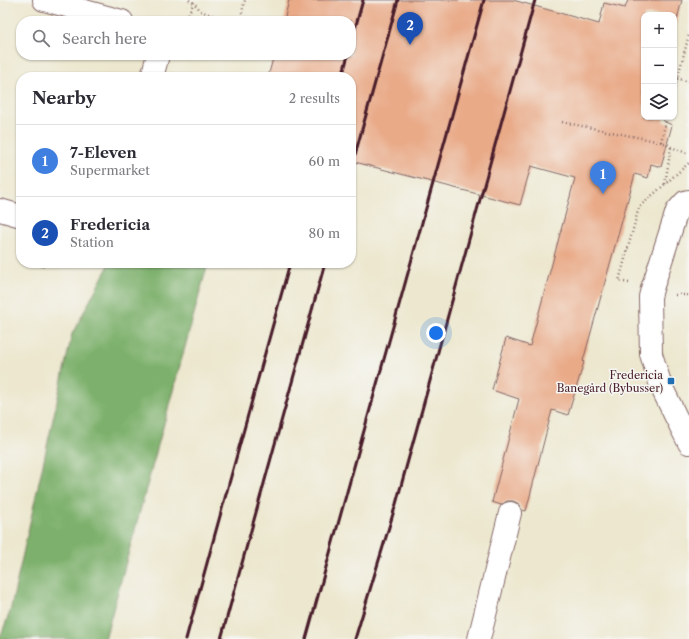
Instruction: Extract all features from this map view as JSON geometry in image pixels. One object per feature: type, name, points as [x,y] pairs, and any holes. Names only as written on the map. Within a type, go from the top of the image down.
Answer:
[{"type":"lane","points":[[44,0],[103,16]]},
{"type":"lane","points":[[153,72],[157,60]]},
{"type":"lane","points":[[689,201],[685,202],[677,211],[650,298],[651,354],[662,386],[689,443]]},
{"type":"lane","points":[[0,210],[16,215]]},
{"type":"lane","points":[[478,639],[510,513]]},
{"type":"path","points":[[189,0],[194,1],[202,11],[214,16]]},
{"type":"path","points":[[241,16],[245,0]]},
{"type":"path","points":[[187,16],[194,1]]},
{"type":"path","points":[[689,35],[677,78],[689,82]]},
{"type":"path","points":[[661,142],[666,120]]},
{"type":"path","points":[[562,122],[661,142],[689,154]]},
{"type":"path","points":[[664,184],[671,147]]},
{"type":"path","points":[[629,284],[619,281],[639,207],[689,163]]},
{"type":"path","points":[[675,295],[689,295]]},
{"type":"green space","points":[[107,268],[207,268],[105,639],[0,639],[10,612],[72,334]]},
{"type":"building","points":[[289,0],[513,0],[599,24],[604,3],[625,8],[628,0],[682,0],[677,19],[677,12],[641,12],[641,120],[663,120],[672,125],[661,167],[651,164],[648,178],[635,174],[583,361],[584,362],[568,415],[552,410],[526,511],[522,510],[519,504],[513,501],[507,501],[501,505],[492,502],[519,399],[492,390],[506,338],[530,346],[575,178],[531,166],[520,205],[356,162],[356,72],[269,72],[273,60],[356,60],[356,16],[285,16]]},
{"type":"railway","points":[[356,25],[363,0]]},
{"type":"railway","points":[[356,151],[398,0]]},
{"type":"railway","points":[[306,639],[484,0]]},
{"type":"railway","points":[[355,639],[396,504],[535,0]]},
{"type":"railway","points":[[343,72],[347,60]]},
{"type":"railway","points":[[186,639],[289,268]]},
{"type":"railway","points":[[221,639],[324,268]]},
{"type":"place","name":"Fredericia","points":[[410,45]]},
{"type":"place","name":"7-Eleven","points":[[603,194]]},
{"type":"place","name":"Fredericia Banegård (Bybusser)","points":[[671,381]]}]
